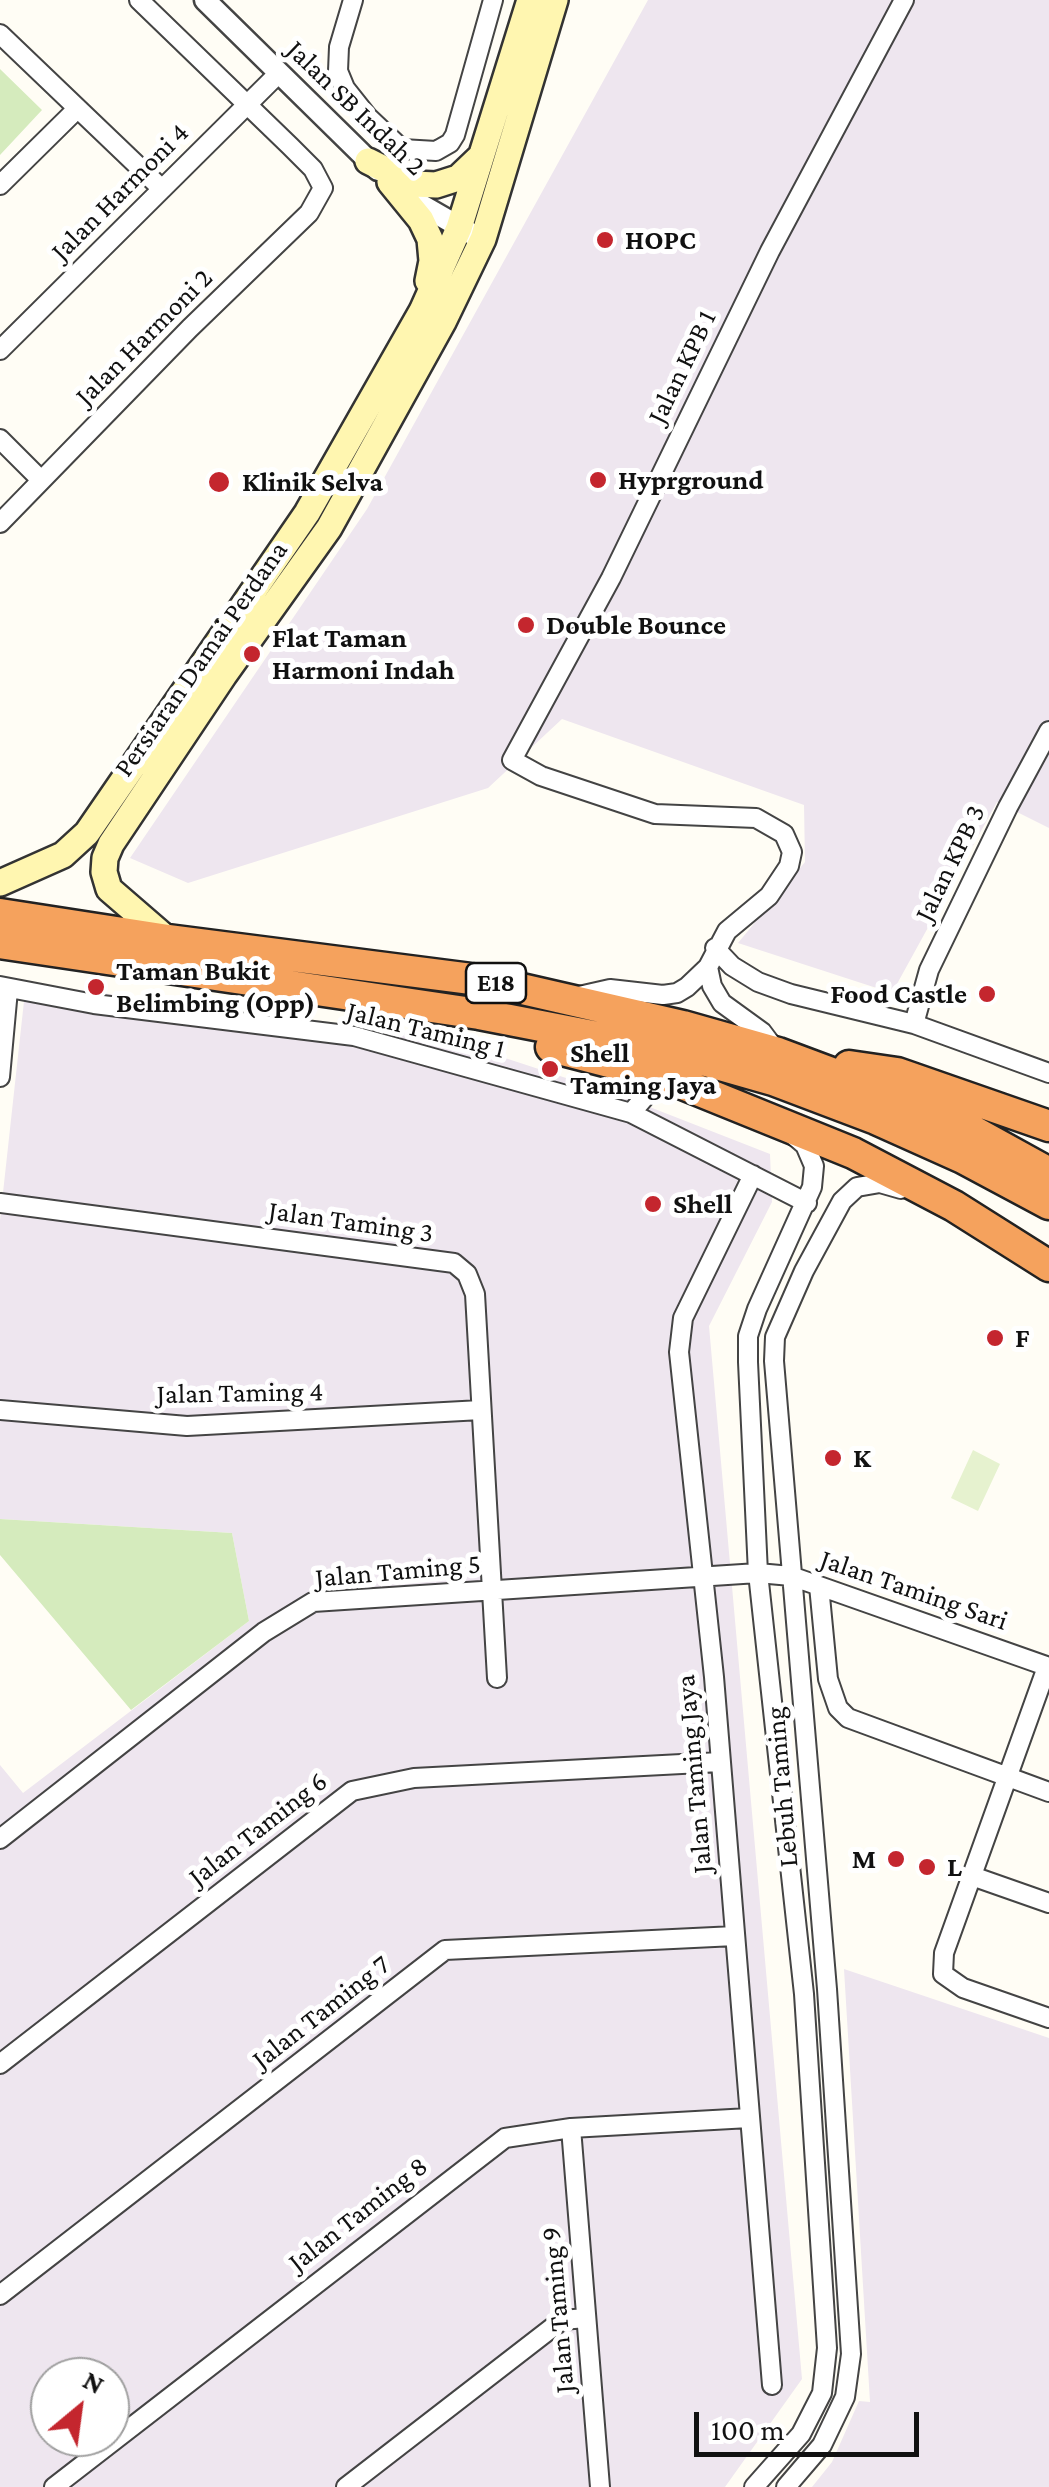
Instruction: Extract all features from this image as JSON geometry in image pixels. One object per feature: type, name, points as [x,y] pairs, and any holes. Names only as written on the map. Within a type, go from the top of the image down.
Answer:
[{"type":"highway","name":"E18","points":[[0,914],[487,981],[569,998],[816,1066],[974,1132],[1049,1173]]},
{"type":"highway","name":"E18","points":[[0,943],[478,1014],[676,1052],[773,1080],[876,1118],[1049,1204]]},
{"type":"highway","points":[[478,1014],[552,1048],[663,1076],[853,1152],[954,1206],[1049,1266]]},
{"type":"highway","points":[[816,1066],[897,1072],[1049,1126]]},
{"type":"main road","points":[[471,234],[480,158],[530,0]]},
{"type":"main road","points":[[471,234],[555,0]]},
{"type":"main road","points":[[368,162],[414,184],[436,185],[458,178],[480,158]]},
{"type":"main road","points":[[390,182],[421,220],[430,239],[432,261],[422,311]]},
{"type":"main road","name":"Persiaran Damai Perdana","points":[[0,884],[63,855],[101,816],[307,513],[422,311],[471,234]]},
{"type":"main road","name":"Persiaran Damai Perdana","points":[[168,940],[126,908],[109,889],[104,872],[111,844],[329,528],[443,322],[471,234]]},
{"type":"street","points":[[138,0],[248,104]]},
{"type":"street","points":[[353,0],[339,47],[338,71],[345,88],[402,149],[436,151],[455,135],[493,0]]},
{"type":"street","name":"Jalan KPB 1","points":[[715,948],[727,931],[781,881],[790,866],[792,852],[784,834],[756,818],[656,814],[541,776],[512,760],[611,578],[763,265],[904,0]]},
{"type":"street","name":"Jalan SB Indah 2","points":[[215,4],[390,182],[424,209],[471,234]]},
{"type":"street","points":[[0,34],[162,189]]},
{"type":"street","name":"Jalan Harmoni 4","points":[[0,350],[279,73]]},
{"type":"street","name":"Jalan Harmoni 2","points":[[0,523],[309,213],[323,188],[312,169],[248,104]]},
{"type":"street","points":[[0,185],[77,109]]},
{"type":"street","points":[[347,140],[368,117]]},
{"type":"street","points":[[0,439],[42,480]]},
{"type":"street","name":"Jalan KPB 3","points":[[914,1024],[929,970],[1049,731]]},
{"type":"street","points":[[569,998],[610,990],[677,994],[708,967],[715,948],[732,966],[775,988],[914,1024],[1049,1073]]},
{"type":"street","points":[[708,967],[722,1003],[762,1032],[778,1053]]},
{"type":"street","points":[[0,1077],[4,988]]},
{"type":"street","name":"Jalan Taming 1","points":[[4,988],[94,1004],[354,1036],[631,1113],[806,1202]]},
{"type":"street","points":[[631,1113],[663,1076]]},
{"type":"street","name":"Lebuh Taming","points":[[754,2487],[801,2434],[822,2393],[826,2348],[804,1994],[758,1573],[748,1336],[756,1308],[806,1202],[814,1166],[805,1145],[776,1119]]},
{"type":"street","name":"Jalan Taming Jaya","points":[[753,1175],[683,1318],[680,1352],[736,1936],[772,2385]]},
{"type":"street","name":"Lebuh Taming","points":[[786,2487],[822,2445],[845,2398],[850,2354],[775,1337],[831,1217],[858,1187],[880,1183],[954,1206]]},
{"type":"street","name":"Jalan Taming 3","points":[[0,1203],[454,1263],[467,1274],[475,1294],[496,1678]]},
{"type":"street","name":"Jalan Taming 4","points":[[0,1410],[187,1426],[482,1410]]},
{"type":"street","name":"Jalan Taming 5","points":[[0,1839],[264,1632],[314,1602],[758,1573]]},
{"type":"street","name":"Jalan Taming Sari","points":[[758,1573],[791,1576],[1048,1667]]},
{"type":"street","points":[[819,1586],[828,1679],[838,1708],[848,1718],[1049,1792]]},
{"type":"street","points":[[1048,1667],[944,1952],[943,1974],[963,1988],[1049,2018]]},
{"type":"street","name":"Jalan Taming 6","points":[[0,2064],[352,1791],[414,1778],[720,1762]]},
{"type":"street","points":[[972,1876],[1049,1903]]},
{"type":"street","name":"Jalan Taming 7","points":[[2,2290],[445,1950],[736,1936]]},
{"type":"street","name":"Jalan Taming 8","points":[[54,2487],[505,2138],[571,2128],[748,2118]]},
{"type":"street","name":"Jalan Taming 9","points":[[571,2128],[600,2487]]},
{"type":"street","points":[[346,2487],[562,2320],[586,2318]]},
{"type":"shaded area","points":[[648,0],[1049,0],[1049,828],[997,802],[892,993],[738,943],[805,862],[804,805],[562,719],[488,788],[188,883],[130,858],[367,509]]},
{"type":"shaded area","points":[[26,983],[444,1038],[624,1097],[770,1154],[772,1202],[709,1326],[802,2379],[725,2487],[0,2487],[0,1765],[23,1793],[249,1621],[232,1533],[0,1519],[0,1220]]},
{"type":"shaded area","points":[[844,1969],[1049,2038],[1049,2487],[812,2487],[832,2462],[859,2401],[870,2402]]},
{"type":"green space","points":[[0,69],[42,110],[0,155]]},
{"type":"green space","points":[[973,1450],[1000,1464],[978,1511],[951,1498]]},
{"type":"green space","points":[[0,1519],[232,1533],[249,1621],[131,1710],[0,1555]]},
{"type":"place","name":"HOPC","points":[[605,240]]},
{"type":"place","name":"Hyprground","points":[[598,480]]},
{"type":"place","name":"Klinik Selva","points":[[219,482]]},
{"type":"place","name":"Double Bounce","points":[[526,625]]},
{"type":"place","name":"Flat Taman Harmoni Indah","points":[[252,654]]},
{"type":"place","name":"Taman Bukit Belimbing (Opp)","points":[[96,987]]},
{"type":"place","name":"Food Castle","points":[[987,994]]},
{"type":"place","name":"Shell Taming Jaya","points":[[550,1069]]},
{"type":"place","name":"Shell","points":[[653,1204]]},
{"type":"place","name":"F","points":[[995,1338]]},
{"type":"place","name":"K","points":[[833,1458]]},
{"type":"place","name":"M","points":[[896,1859]]},
{"type":"place","name":"L","points":[[927,1867]]}]
